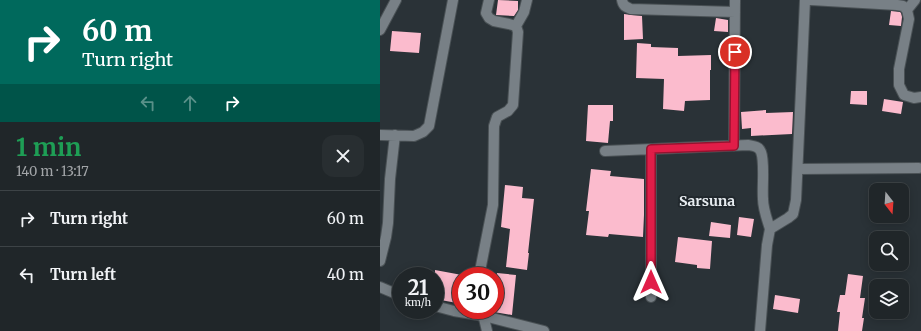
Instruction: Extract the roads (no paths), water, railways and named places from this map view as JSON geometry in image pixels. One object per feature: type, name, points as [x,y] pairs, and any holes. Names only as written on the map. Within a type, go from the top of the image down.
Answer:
[{"type":"street","points":[[380,30],[396,0]]},
{"type":"street","points":[[380,134],[414,136],[423,132],[429,126],[453,0]]},
{"type":"street","points":[[489,0],[486,13],[489,18],[494,21],[516,26]]},
{"type":"street","points":[[481,267],[493,205],[494,126],[497,117],[508,111],[513,105],[518,32],[516,26],[524,12],[527,0]]},
{"type":"street","points":[[622,0],[624,6],[631,9],[735,12]]},
{"type":"street","points":[[734,146],[735,0]]},
{"type":"street","points":[[770,229],[793,214],[796,200],[805,0]]},
{"type":"street","points":[[811,0],[903,6],[907,10],[909,19],[899,69],[899,85],[904,95],[914,98],[921,97]]},
{"type":"street","points":[[907,10],[915,0]]},
{"type":"street","points":[[380,261],[388,223],[390,179],[395,135]]},
{"type":"street","points":[[605,151],[748,145],[757,146],[761,150],[763,158],[762,199],[764,212],[770,229],[767,244],[760,331]]},
{"type":"street","points":[[651,149],[651,297]]},
{"type":"street","points":[[798,169],[919,168]]},
{"type":"street","points":[[380,287],[392,292]]},
{"type":"street","points":[[484,319],[487,331]]},
{"type":"street","points":[[503,319],[544,331]]},
{"type":"district","name":"Sarsuna","points":[[707,201]]}]
